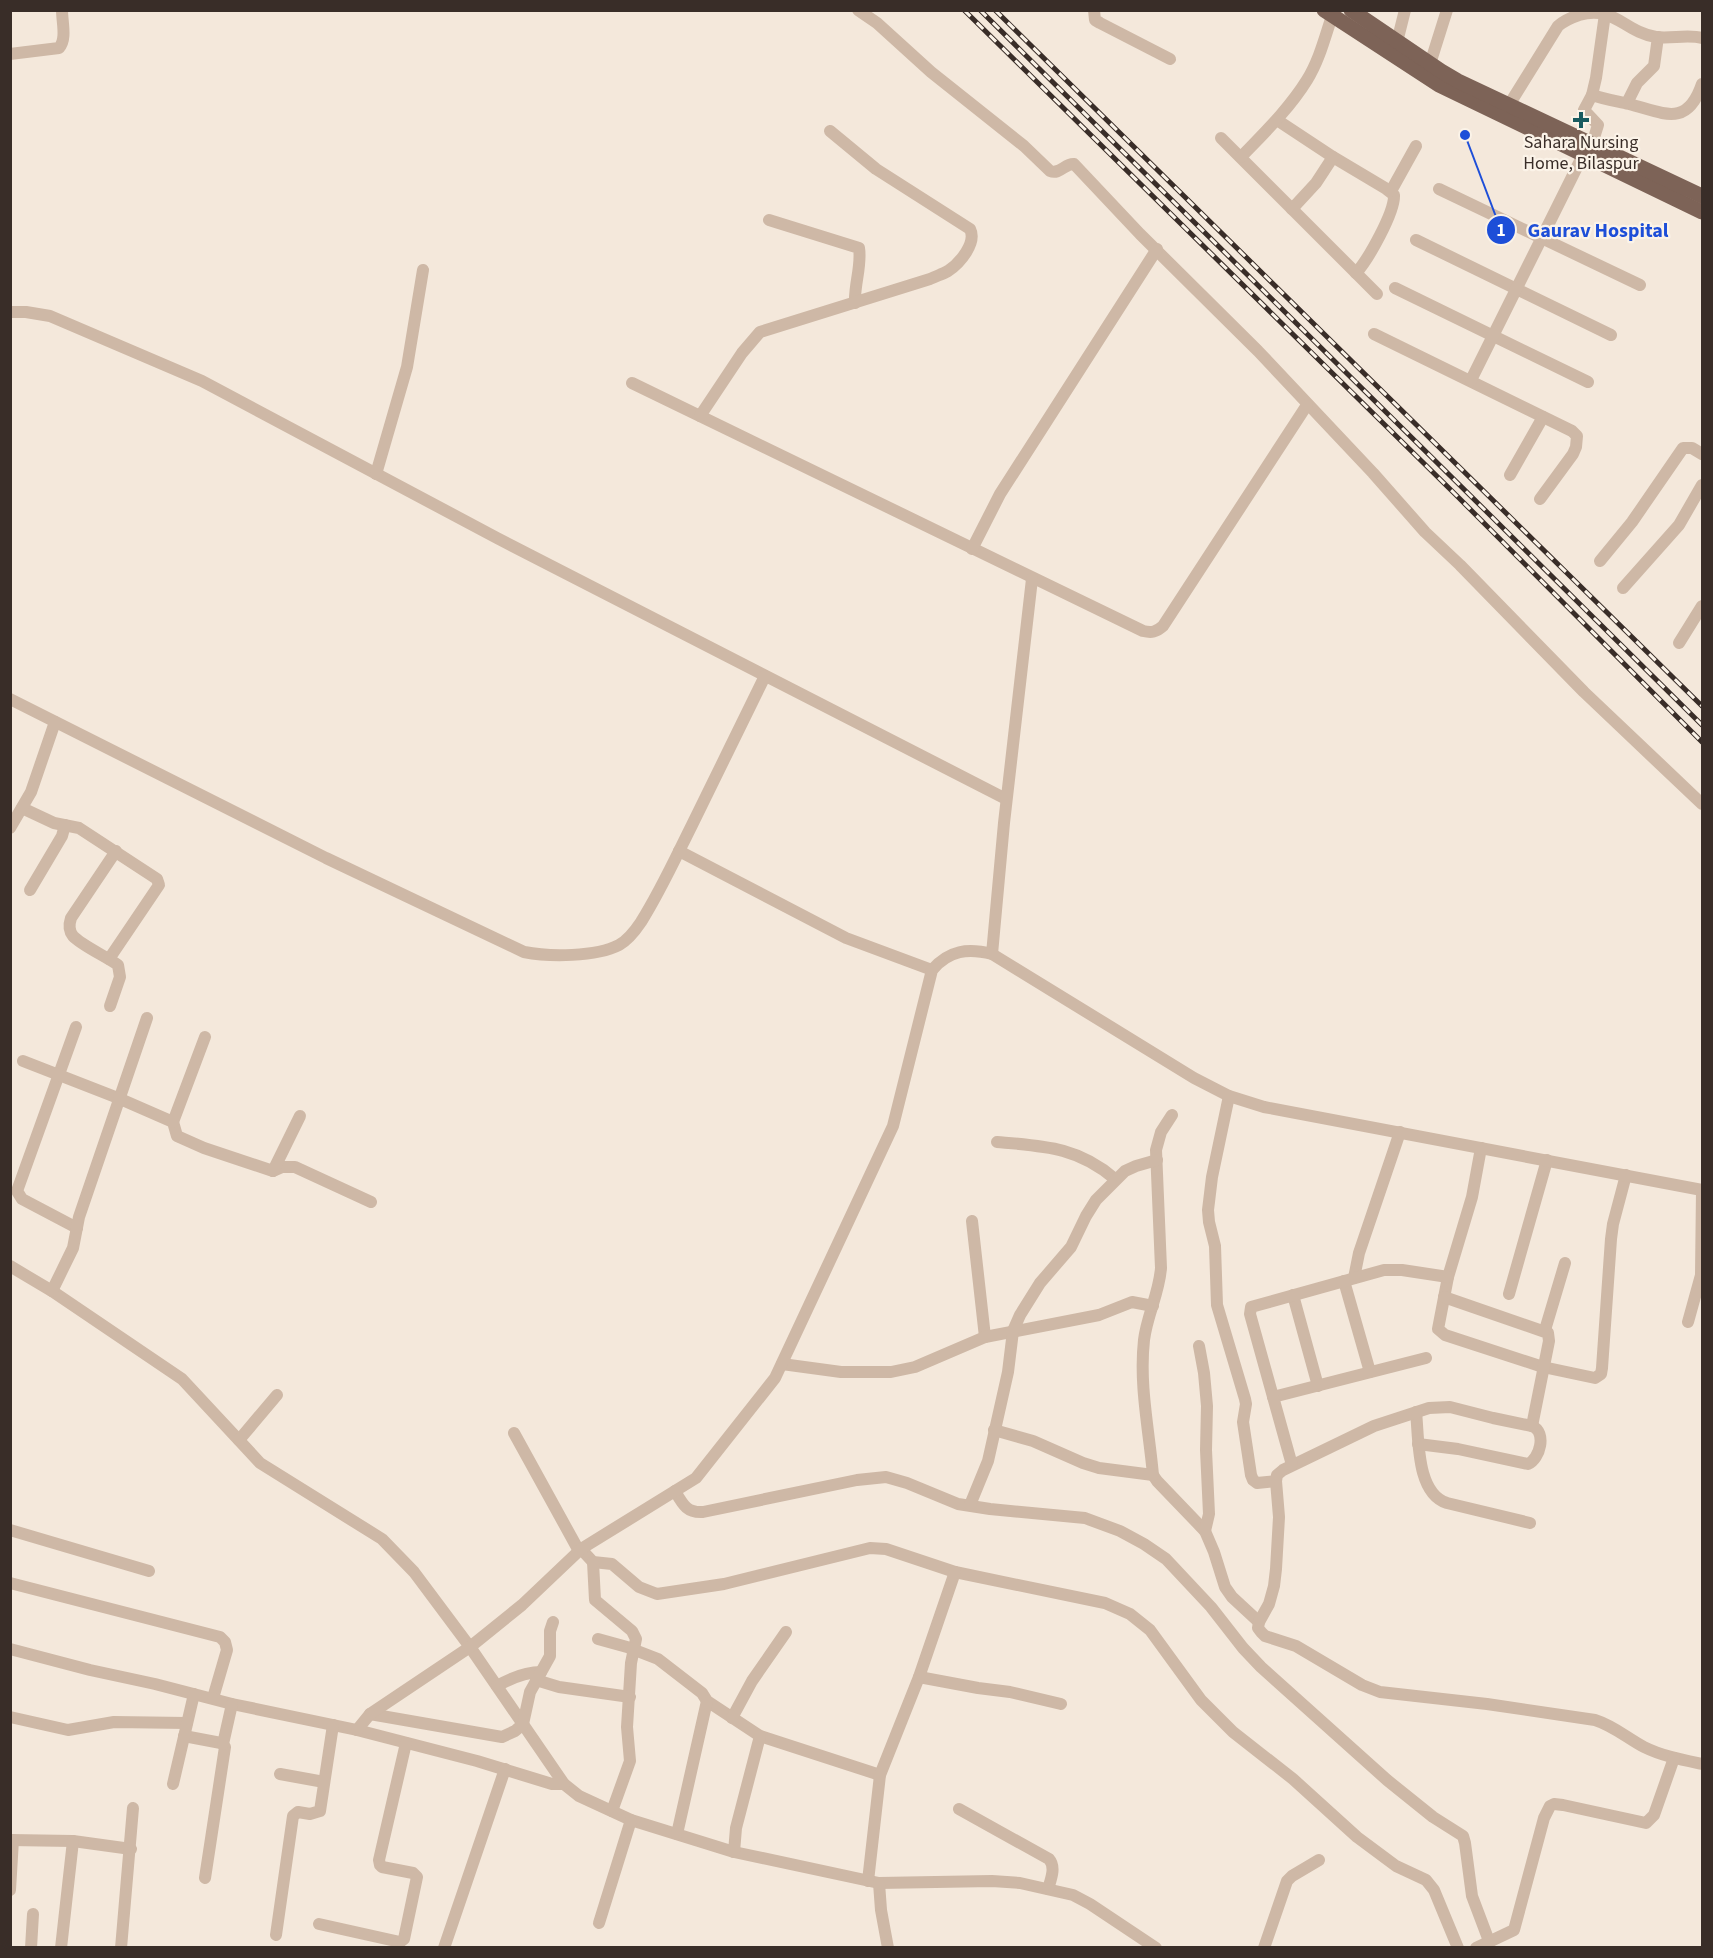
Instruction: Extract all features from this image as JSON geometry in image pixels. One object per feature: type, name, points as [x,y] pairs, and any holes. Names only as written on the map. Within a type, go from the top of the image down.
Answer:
[{"type":"main road","points":[[1353,11],[1458,81],[1509,105],[1572,142]]},
{"type":"main road","points":[[1328,13],[1439,85],[1572,142],[1702,212]]},
{"type":"main road","points":[[1588,150],[1702,196]]},
{"type":"street","points":[[10,54],[59,48],[63,45],[62,10]]},
{"type":"street","points":[[858,10],[877,23],[931,72],[1024,146],[1050,171],[1059,171],[1074,164],[1258,351],[1373,472],[1425,532],[1584,692],[1702,804]]},
{"type":"street","points":[[1094,10],[1095,20],[1170,59]]},
{"type":"street","points":[[1397,42],[1405,10]]},
{"type":"street","points":[[1430,64],[1446,10]]},
{"type":"street","points":[[1471,380],[1588,150],[1598,125],[1584,110],[1592,95],[1600,54],[1599,12]]},
{"type":"street","points":[[1509,105],[1558,26],[1570,18],[1599,12],[1643,33],[1658,37],[1702,38]]},
{"type":"street","points":[[1241,157],[1277,120],[1307,81],[1314,66],[1328,13]]},
{"type":"street","points":[[1627,104],[1638,83],[1654,66],[1658,37]]},
{"type":"street","points":[[1592,95],[1665,114],[1685,111],[1695,101],[1702,84]]},
{"type":"street","points":[[1277,120],[1394,195],[1392,206],[1370,255],[1356,273]]},
{"type":"street","points":[[700,416],[742,353],[760,332],[930,279],[948,271],[966,253],[973,237],[972,232],[876,170],[830,131]]},
{"type":"street","points":[[1221,138],[1377,294]]},
{"type":"street","points":[[1391,191],[1416,146]]},
{"type":"street","points":[[1293,209],[1316,183],[1334,157]]},
{"type":"street","points":[[1439,189],[1640,285]]},
{"type":"street","points":[[770,220],[859,248],[855,303]]},
{"type":"street","points":[[1416,240],[1611,335]]},
{"type":"street","points":[[972,549],[1000,494],[1157,249]]},
{"type":"street","points":[[376,474],[407,367],[423,270]]},
{"type":"street","points":[[1395,288],[1588,382]]},
{"type":"street","points":[[10,312],[50,316],[202,381],[376,474],[1006,799]]},
{"type":"street","points":[[1374,334],[1572,431],[1577,441],[1573,454],[1540,499]]},
{"type":"street","points":[[632,383],[1032,579],[1150,633],[1163,626],[1307,405]]},
{"type":"street","points":[[1510,475],[1543,417]]},
{"type":"street","points":[[1600,561],[1632,522],[1683,448],[1692,448],[1702,453]]},
{"type":"street","points":[[1623,588],[1679,525],[1702,485]]},
{"type":"street","points":[[992,954],[1006,799],[1032,579]]},
{"type":"street","points":[[1679,643],[1702,606]]},
{"type":"street","points":[[10,699],[331,860],[524,952],[542,956],[599,951],[618,945],[630,937],[679,851],[765,676]]},
{"type":"street","points":[[10,828],[31,792],[55,722]]},
{"type":"street","points":[[22,808],[54,823],[79,828],[156,877],[159,883],[109,959]]},
{"type":"street","points":[[30,890],[62,836],[65,825]]},
{"type":"street","points":[[679,851],[846,938],[932,970]]},
{"type":"street","points":[[110,1006],[120,977],[118,964],[75,937],[70,929],[70,918],[116,852]]},
{"type":"street","points":[[357,1730],[370,1714],[470,1647],[522,1605],[582,1548],[702,1472],[776,1378],[893,1126],[932,970],[939,961],[965,950],[992,954],[1194,1078],[1229,1096],[1264,1107],[1702,1190],[1701,1275],[1688,1322]]},
{"type":"street","points":[[52,1291],[73,1248],[79,1217],[147,1018]]},
{"type":"street","points":[[76,1027],[17,1191],[22,1199],[77,1228]]},
{"type":"street","points":[[205,1037],[173,1122],[177,1136],[204,1148],[273,1171],[282,1167],[295,1167],[371,1202]]},
{"type":"street","points":[[23,1061],[173,1122]]},
{"type":"street","points":[[1229,1096],[1212,1177],[1208,1210],[1215,1246],[1216,1305],[1245,1399],[1243,1422],[1252,1480],[1257,1483],[1276,1481]]},
{"type":"street","points":[[1172,1115],[1158,1141],[1160,1285],[1144,1337],[1142,1360],[1143,1387],[1154,1475],[1157,1481],[1205,1531],[1215,1552],[1226,1587],[1232,1597],[1259,1622]]},
{"type":"street","points":[[273,1171],[300,1116]]},
{"type":"street","points":[[1370,1372],[1349,1279],[1400,1132]]},
{"type":"street","points":[[997,1142],[1063,1150],[1100,1166],[1115,1179]]},
{"type":"street","points":[[1481,1148],[1472,1197],[1448,1277],[1438,1325],[1440,1332],[1543,1367],[1595,1378],[1601,1374],[1612,1224],[1626,1175]]},
{"type":"street","points":[[970,1505],[988,1461],[1008,1372],[1013,1330],[1020,1315],[1040,1282],[1071,1247],[1086,1216],[1115,1179],[1136,1166],[1157,1160]]},
{"type":"street","points":[[1509,1294],[1547,1160]]},
{"type":"street","points":[[972,1221],[986,1337]]},
{"type":"street","points":[[1545,1330],[1565,1263]]},
{"type":"street","points":[[10,1266],[52,1291],[182,1379],[260,1463],[382,1539],[414,1572],[470,1647],[564,1784],[579,1796],[631,1820],[734,1852],[873,1882],[992,1881],[1020,1883],[1073,1895],[1156,1947]]},
{"type":"street","points":[[1293,1465],[1250,1310],[1253,1306],[1390,1270],[1448,1277]]},
{"type":"street","points":[[1293,1295],[1318,1386]]},
{"type":"street","points":[[1444,1297],[1545,1330],[1548,1333],[1532,1426]]},
{"type":"street","points":[[782,1364],[841,1372],[891,1372],[915,1367],[986,1337],[1013,1330],[1099,1315],[1132,1302],[1153,1306]]},
{"type":"street","points":[[1199,1346],[1207,1406],[1206,1450],[1209,1514],[1205,1531]]},
{"type":"street","points":[[1273,1396],[1426,1358]]},
{"type":"street","points":[[239,1440],[277,1395]]},
{"type":"street","points":[[1418,1444],[1458,1449],[1528,1464],[1534,1462],[1536,1458],[1541,1437],[1537,1428],[1532,1426],[1441,1406],[1374,1426],[1277,1475],[1279,1517],[1274,1586],[1258,1628],[1265,1636],[1296,1646],[1362,1685],[1380,1692],[1487,1704],[1596,1720],[1608,1724],[1647,1749],[1702,1764]]},
{"type":"street","points":[[1416,1412],[1421,1467],[1433,1494],[1440,1501],[1530,1522]]},
{"type":"street","points":[[994,1430],[1033,1441],[1099,1468],[1154,1475]]},
{"type":"street","points":[[514,1433],[582,1548],[593,1562],[595,1600],[632,1631],[636,1639],[633,1649],[627,1727],[630,1761],[612,1811]]},
{"type":"street","points":[[673,1492],[688,1510],[704,1512],[856,1480],[886,1477],[958,1504],[1085,1518],[1120,1531],[1144,1544],[1166,1559],[1211,1607],[1261,1667],[1387,1780],[1462,1836],[1466,1843],[1473,1896],[1484,1944],[1514,1930],[1544,1818],[1550,1806],[1563,1805],[1646,1824],[1654,1815],[1674,1758]]},
{"type":"street","points":[[10,1530],[150,1571]]},
{"type":"street","points":[[593,1562],[612,1564],[639,1587],[657,1594],[724,1584],[870,1548],[886,1549],[955,1572],[1105,1603],[1130,1614],[1150,1630],[1202,1700],[1233,1732],[1293,1779],[1357,1837],[1396,1866],[1426,1881],[1434,1890],[1458,1947]]},
{"type":"street","points":[[888,1947],[873,1882],[880,1775],[920,1677],[955,1572]]},
{"type":"street","points":[[10,1583],[223,1639],[227,1650],[213,1698]]},
{"type":"street","points":[[370,1714],[502,1737],[515,1731],[524,1724],[530,1692],[550,1656],[550,1631],[553,1622]]},
{"type":"street","points":[[732,1718],[752,1682],[786,1632]]},
{"type":"street","points":[[598,1640],[633,1649],[658,1659],[702,1694],[707,1701],[760,1736],[880,1775]]},
{"type":"street","points":[[10,1649],[232,1704],[357,1730],[505,1769],[552,1784],[564,1784]]},
{"type":"street","points":[[497,1686],[532,1672],[559,1687],[630,1697]]},
{"type":"street","points":[[920,1677],[1010,1692],[1061,1704]]},
{"type":"street","points":[[173,1784],[194,1694]]},
{"type":"street","points":[[677,1834],[707,1701]]},
{"type":"street","points":[[205,1878],[225,1747],[223,1744],[232,1704]]},
{"type":"street","points":[[10,1717],[68,1730],[114,1722],[187,1723]]},
{"type":"street","points":[[276,1935],[293,1816],[298,1812],[319,1813],[333,1725]]},
{"type":"street","points":[[184,1736],[223,1744]]},
{"type":"street","points":[[734,1852],[736,1828],[760,1736]]},
{"type":"street","points":[[319,1924],[400,1942],[404,1939],[417,1877],[413,1873],[382,1867],[379,1860],[406,1743]]},
{"type":"street","points":[[444,1947],[505,1769]]},
{"type":"street","points":[[280,1774],[324,1782]]},
{"type":"street","points":[[121,1947],[133,1808]]},
{"type":"street","points":[[959,1809],[1049,1858],[1053,1863],[1053,1868],[1048,1889]]},
{"type":"street","points":[[599,1923],[631,1820]]},
{"type":"street","points":[[10,1890],[12,1840],[73,1841],[130,1849]]},
{"type":"street","points":[[61,1947],[73,1841]]},
{"type":"street","points":[[1264,1947],[1287,1881],[1319,1860]]},
{"type":"street","points":[[31,1947],[33,1914]]},
{"type":"railway","points":[[964,10],[1456,495],[1702,742]]},
{"type":"railway","points":[[980,10],[1702,725]]},
{"type":"railway","points":[[995,10],[1702,706]]},
{"type":"place","name":"Sahara Nursing Home, Bilaspur","points":[[1581,120]]},
{"type":"place","name":"Gaurav Hospital","points":[[1465,135]]}]
